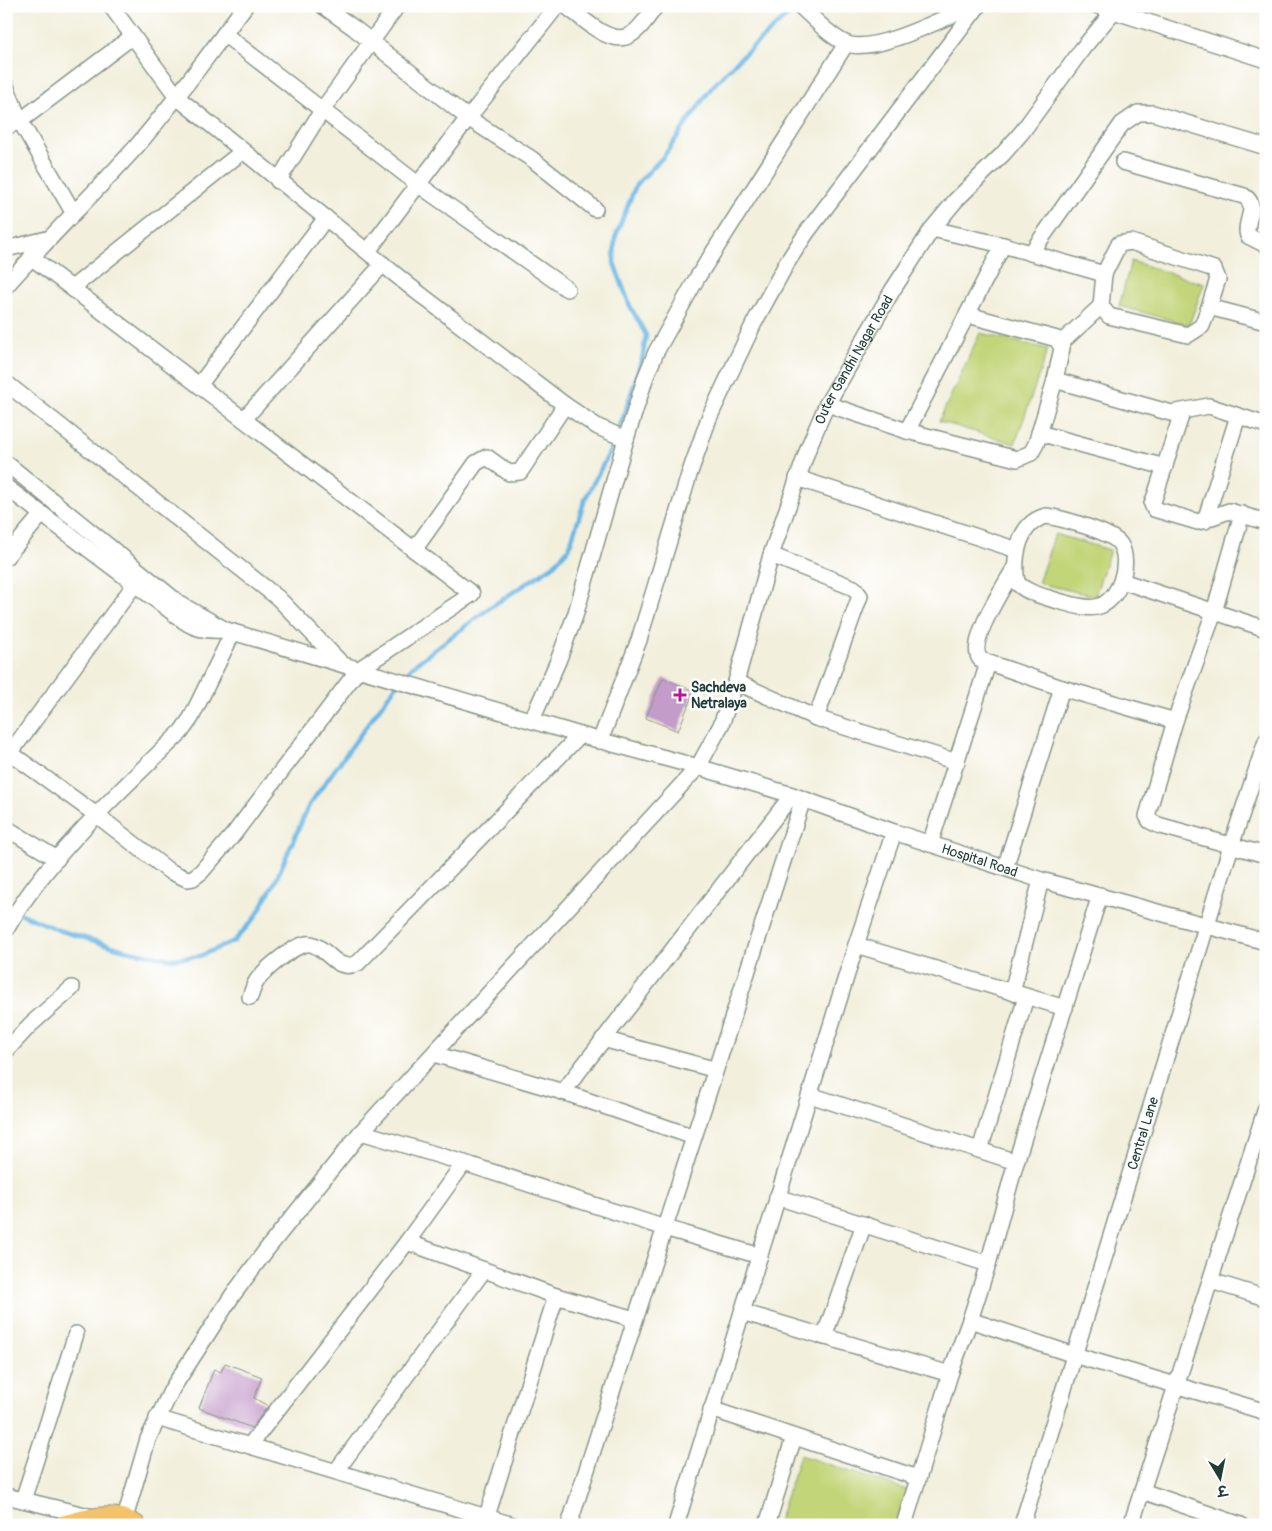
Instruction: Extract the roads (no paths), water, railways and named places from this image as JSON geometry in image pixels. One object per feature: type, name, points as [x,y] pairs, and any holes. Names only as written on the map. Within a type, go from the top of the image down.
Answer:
[{"type":"main road","points":[[63,1525],[95,1517],[109,1516],[128,1522]]},
{"type":"street","points":[[111,6],[178,98],[383,264],[565,405],[598,427],[623,438]]},
{"type":"street","points":[[6,286],[47,239],[112,174],[178,98],[245,6]]},
{"type":"street","points":[[323,6],[468,118],[532,159],[595,209]]},
{"type":"street","points":[[278,180],[323,109],[397,6]]},
{"type":"street","points":[[368,251],[468,118],[557,6]]},
{"type":"street","points":[[566,6],[604,33],[614,38],[623,38],[632,35],[656,6]]},
{"type":"street","points":[[800,6],[846,44],[863,46],[883,43],[972,6]]},
{"type":"street","points":[[600,741],[639,640],[703,435],[754,323],[806,232],[978,6]]},
{"type":"street","points":[[1109,8],[1266,60]]},
{"type":"street","name":"Outer Gandhi Nagar Road","points":[[128,1522],[137,1472],[157,1418],[172,1388],[232,1296],[266,1249],[362,1132],[698,767],[721,725],[736,682],[771,555],[797,478],[827,404],[892,291],[932,229],[956,200],[1003,154],[1022,132],[1109,8]]},
{"type":"street","points":[[224,34],[419,185],[567,289]]},
{"type":"street","points":[[13,124],[133,36]]},
{"type":"street","points":[[532,720],[575,616],[623,438],[646,376],[681,304],[846,44]]},
{"type":"street","points":[[6,86],[13,124],[73,212]]},
{"type":"street","points":[[1031,253],[1122,124],[1138,113],[1153,113],[1266,147]]},
{"type":"street","points":[[72,288],[243,151]]},
{"type":"street","points":[[1124,162],[1244,196],[1251,203],[1252,208],[1247,225],[1248,236],[1266,245]]},
{"type":"street","points":[[200,384],[326,218]]},
{"type":"street","points":[[932,229],[1003,245],[1104,274]]},
{"type":"street","points":[[6,248],[47,239]]},
{"type":"street","points":[[827,404],[907,431],[1017,459],[1031,453],[1039,433],[1061,357],[1061,342],[1100,306],[1104,274],[1119,244],[1131,242],[1214,269],[1218,279],[1202,326],[1188,335],[1109,316],[1100,306]]},
{"type":"street","points":[[907,431],[1003,245]]},
{"type":"street","points":[[31,257],[200,384],[472,594],[365,672],[233,835],[201,872],[193,878],[179,877],[8,752],[134,584]]},
{"type":"street","points":[[244,419],[383,264]]},
{"type":"street","points":[[1209,307],[1266,322]]},
{"type":"street","points":[[968,315],[1057,339],[1061,342]]},
{"type":"street","points":[[1055,380],[1158,410],[1182,413],[1209,406],[1266,425]]},
{"type":"street","points":[[6,383],[278,598],[342,665]]},
{"type":"street","points":[[414,550],[476,463],[487,457],[509,473],[520,472],[565,405]]},
{"type":"street","points":[[1182,413],[1152,504],[1154,510],[1190,521],[1206,521],[1229,511],[1266,522]]},
{"type":"street","points":[[1206,521],[1238,416]]},
{"type":"street","points":[[1039,433],[1165,467]]},
{"type":"street","points":[[6,463],[180,604],[229,631]]},
{"type":"street","points":[[797,478],[1017,550]]},
{"type":"street","points":[[6,486],[194,628],[205,631],[229,631]]},
{"type":"street","points":[[6,557],[42,514]]},
{"type":"street","points":[[1242,514],[1214,612],[1175,721],[1147,816],[1150,821],[1158,824],[1266,855]]},
{"type":"street","points":[[1014,569],[1017,583],[1032,593],[1082,607],[1098,607],[1106,602],[1122,581],[1126,559],[1119,543],[1110,536],[1056,517],[1036,519],[1028,526],[1017,550],[1014,569],[992,608],[977,644],[978,657],[988,663],[1062,688],[1175,721]]},
{"type":"street","points":[[771,555],[854,588],[860,596],[816,718]]},
{"type":"street","points":[[1122,581],[1266,629]]},
{"type":"street","points":[[6,930],[17,911],[57,859],[181,732],[191,718],[229,631]]},
{"type":"street","name":"Hospital Road","points":[[229,631],[532,720],[580,736],[698,767],[797,797],[894,832],[1041,880],[1266,942]]},
{"type":"street","points":[[930,844],[988,663]]},
{"type":"street","points":[[736,682],[816,718],[957,762]]},
{"type":"street","points":[[1004,868],[1062,688]]},
{"type":"street","points":[[250,997],[259,978],[298,946],[309,944],[314,946],[338,964],[345,966],[358,963],[580,736]]},
{"type":"street","name":"Central Lane","points":[[1022,1525],[1231,846],[1266,741]]},
{"type":"street","points":[[563,1092],[603,1039],[797,797]]},
{"type":"street","points":[[570,1525],[634,1319],[665,1228],[691,1136],[797,797]]},
{"type":"street","points":[[6,828],[57,859]]},
{"type":"street","points":[[676,1525],[856,945],[894,832]]},
{"type":"street","points":[[980,1150],[1019,994],[1041,880]]},
{"type":"street","points":[[904,1525],[950,1374],[988,1264],[1016,1162],[1100,895]]},
{"type":"street","points":[[856,945],[1065,1008]]},
{"type":"street","points":[[6,1051],[30,1025],[72,988]]},
{"type":"street","points":[[603,1039],[713,1069]]},
{"type":"street","points":[[434,1054],[563,1092],[691,1136]]},
{"type":"street","points":[[810,1095],[1016,1162]]},
{"type":"street","points":[[1131,1525],[1266,1108]]},
{"type":"street","points":[[362,1132],[464,1162],[665,1228],[760,1256]]},
{"type":"street","points":[[250,1445],[406,1242],[464,1162]]},
{"type":"street","points":[[777,1197],[988,1264]]},
{"type":"street","points":[[824,1337],[864,1224]]},
{"type":"street","points":[[406,1242],[556,1296],[634,1319]]},
{"type":"street","points":[[337,1470],[484,1270]]},
{"type":"street","points":[[1211,1281],[1266,1298]]},
{"type":"street","points":[[487,1516],[556,1296]]},
{"type":"street","points":[[742,1312],[950,1374]]},
{"type":"street","points":[[970,1320],[1074,1355],[1266,1412]]},
{"type":"street","points":[[23,1500],[76,1334]]},
{"type":"street","points":[[711,1408],[918,1478]]},
{"type":"street","points":[[157,1418],[337,1470],[513,1525]]},
{"type":"street","points":[[767,1525],[794,1437]]},
{"type":"street","points":[[1142,1491],[1231,1523]]},
{"type":"street","points":[[6,1496],[95,1517]]},
{"type":"waterway","points":[[402,678],[413,666],[492,606],[553,566],[569,548],[585,499],[608,455],[626,410],[643,355],[646,335],[630,306],[614,263],[615,238],[636,185],[664,156],[712,87],[739,59],[797,7]]},
{"type":"waterway","points":[[6,907],[58,930],[125,950],[171,959],[200,956],[234,941],[255,918],[274,884],[309,805],[397,684]]},
{"type":"place","name":"Sachdeva Netralaya","points":[[680,695]]}]
